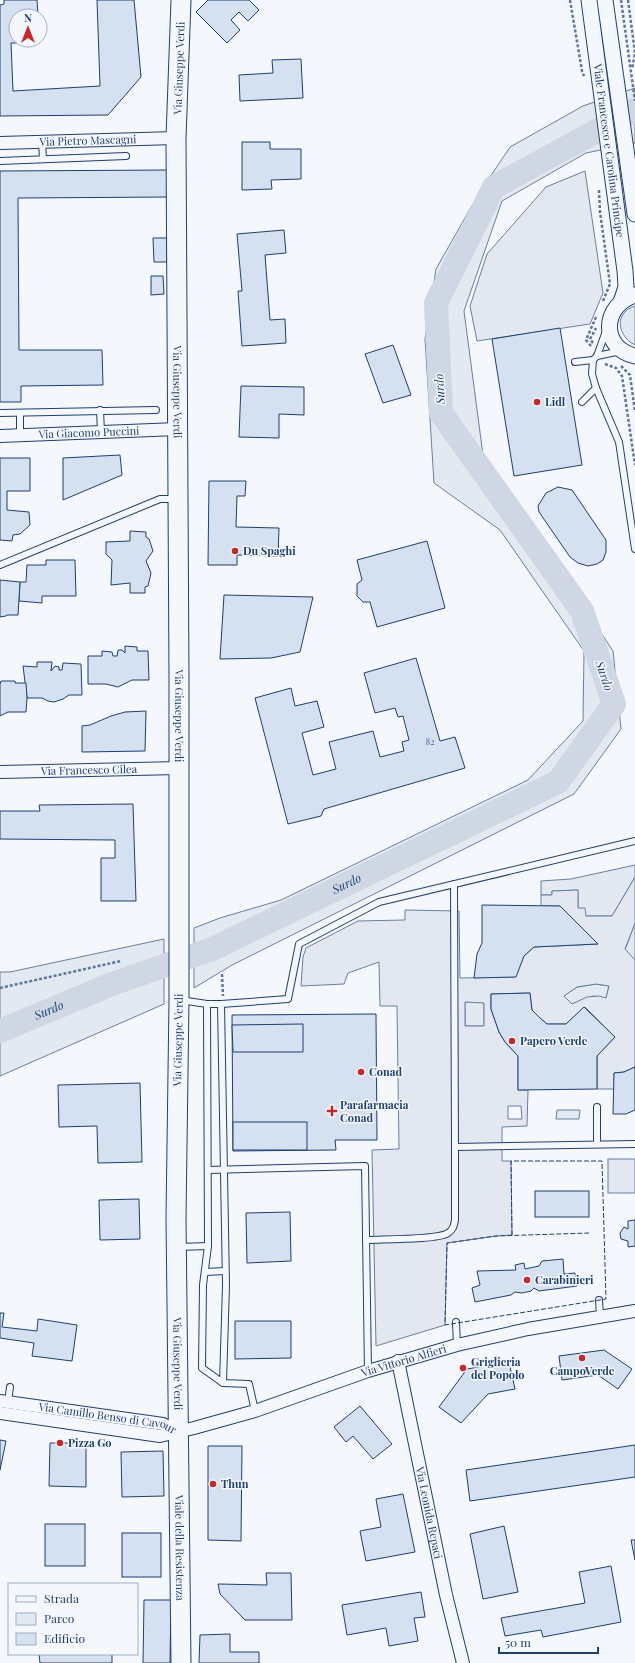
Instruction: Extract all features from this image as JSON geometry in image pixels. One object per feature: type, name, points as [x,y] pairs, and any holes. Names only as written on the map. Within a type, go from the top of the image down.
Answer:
[{"type":"main road","name":"Via Giuseppe Verdi","points":[[178,1432],[177,1247],[179,1000],[176,138],[181,0]]},
{"type":"main road","name":"Viale della Resistenza","points":[[178,1432],[181,1663]]},
{"type":"street","name":"Viale Francesco e Carolina Principe","points":[[589,0],[625,271],[626,287],[621,302],[612,314],[610,322]]},
{"type":"street","name":"Viale Francesco e Carolina Principe","points":[[605,0],[635,214]]},
{"type":"street","name":"Via Pietro Mascagni","points":[[0,143],[176,138]]},
{"type":"street","points":[[621,302],[635,296]]},
{"type":"street","points":[[610,322],[612,338],[630,356]]},
{"type":"street","name":"Via Giacomo Puccini","points":[[0,436],[20,434],[178,429]]},
{"type":"street","name":"Via Francesco Cilea","points":[[0,772],[178,768]]},
{"type":"street","name":"Via Vittorio Alfieri","points":[[178,1432],[255,1411],[398,1361],[457,1345],[528,1328],[635,1311]]},
{"type":"street","name":"Via Leonida Repaci","points":[[398,1361],[446,1595],[463,1663]]},
{"type":"street","name":"Via Camillo Benso di Cavour","points":[[4,1402],[29,1411],[102,1422],[163,1424],[178,1432]]},
{"type":"street","name":"Via Camillo Benso di Cavour","points":[[0,1413],[29,1411]]},
{"type":"lane","points":[[42,141],[43,159]]},
{"type":"lane","points":[[0,161],[126,156]]},
{"type":"lane","points":[[610,322],[595,358],[592,374],[596,388],[619,442],[635,550]]},
{"type":"lane","points":[[575,362],[595,358],[630,356]]},
{"type":"lane","points":[[582,402],[596,388]]},
{"type":"lane","points":[[100,410],[101,432]]},
{"type":"lane","points":[[0,413],[156,410]]},
{"type":"lane","points":[[20,413],[20,434]]},
{"type":"lane","points":[[0,565],[160,499],[178,499]]},
{"type":"lane","points":[[179,1000],[207,1004],[222,1004],[288,999],[297,948],[302,941],[379,902],[635,841]]},
{"type":"lane","points":[[366,1240],[436,1237],[450,1232],[456,1220],[454,884]]},
{"type":"lane","points":[[207,1004],[208,1246],[203,1285],[202,1368],[223,1383],[249,1384],[255,1411]]},
{"type":"lane","points":[[222,1004],[225,1271],[223,1383]]},
{"type":"lane","points":[[597,1107],[598,1144]]},
{"type":"lane","points":[[455,1146],[635,1144]]},
{"type":"lane","points":[[208,1170],[365,1166],[368,1371]]},
{"type":"lane","points":[[177,1247],[208,1246]]},
{"type":"lane","points":[[205,1272],[225,1271]]},
{"type":"lane","points":[[599,1300],[600,1316]]},
{"type":"lane","points":[[456,1322],[457,1345]]},
{"type":"lane","points":[[4,1402],[10,1387]]},
{"type":"path","points":[[570,0],[582,71],[585,77]]},
{"type":"path","points":[[621,0],[635,101]]},
{"type":"path","points":[[628,0],[635,53],[631,72]]},
{"type":"path","points":[[599,184],[600,212],[610,284],[601,305]]},
{"type":"path","points":[[598,312],[586,340],[595,358],[616,368],[622,376],[635,465]]},
{"type":"path","points":[[0,988],[121,961]]},
{"type":"path","points":[[222,974],[222,1004]]},
{"type":"green space","points":[[635,88],[635,143],[586,153],[502,201],[464,311],[483,455],[613,651],[621,729],[574,794],[232,965],[194,988],[194,928],[220,918],[281,900],[528,780],[583,721],[584,651],[500,530],[434,483],[425,339],[436,269],[478,195],[510,147],[583,106]]},
{"type":"green space","points":[[635,306],[635,345],[624,336],[620,324],[624,313],[628,309]]},
{"type":"green space","points":[[635,865],[635,877],[612,916],[585,916],[578,908],[578,890],[552,891],[552,895],[541,895],[541,881],[571,879]]},
{"type":"green space","points":[[635,923],[635,960],[625,950]]},
{"type":"green space","points":[[164,939],[164,1004],[0,1076],[0,972],[10,972]]},
{"type":"green space","points":[[596,984],[609,986],[606,998],[593,996],[572,1004],[564,996],[577,987]]},
{"type":"green space","points":[[465,1002],[484,1002],[484,1026],[465,1026]]},
{"type":"green space","points":[[557,1110],[580,1110],[579,1119],[556,1119]]},
{"type":"shaded area","points":[[585,171],[603,293],[590,324],[477,341],[470,306],[487,254],[546,187]]},
{"type":"shaded area","points":[[635,877],[635,923],[625,949],[635,960],[635,1067],[624,1072],[614,1073],[614,1089],[597,1089],[597,1056],[615,1037],[585,1007],[566,1024],[547,1024],[532,1010],[530,993],[491,994],[491,1009],[499,1032],[505,1042],[518,1056],[518,1090],[528,1090],[527,1126],[502,1127],[502,1161],[511,1161],[512,1235],[447,1243],[445,1325],[376,1346],[372,1150],[399,1149],[397,1006],[380,1006],[379,962],[348,973],[344,984],[301,986],[303,957],[306,948],[358,921],[405,920],[405,910],[459,911],[460,978],[515,977],[524,956],[534,947],[598,944],[560,906],[541,906],[541,895],[552,895],[552,891],[578,890],[578,908],[585,908],[586,916],[612,916]],"holes":[[[596,984],[609,986],[606,998],[599,996],[587,997],[572,1004],[564,996],[577,987]],[[465,1002],[484,1003],[484,1026],[465,1026]],[[508,1106],[521,1106],[522,1119],[508,1119]]]},
{"type":"shaded area","points":[[608,1159],[635,1159],[635,1193],[608,1193]]},
{"type":"building","points":[[4,0],[37,0],[38,8],[8,8],[8,48],[11,48],[13,91],[100,86],[97,0],[134,0],[141,77],[108,115],[0,116],[0,5],[4,4]]},
{"type":"building","points":[[208,0],[249,0],[259,10],[248,21],[239,12],[231,20],[240,30],[227,43],[196,12]]},
{"type":"building","points":[[301,59],[303,98],[240,101],[239,75],[273,73],[272,60]]},
{"type":"building","points":[[242,142],[270,142],[270,149],[301,149],[301,179],[271,180],[272,189],[242,190]]},
{"type":"building","points":[[169,170],[169,197],[18,198],[19,350],[102,350],[103,385],[21,386],[21,402],[0,402],[0,171]]},
{"type":"building","points":[[284,230],[286,253],[265,255],[270,320],[285,319],[286,343],[242,346],[238,291],[242,291],[237,234]]},
{"type":"building","points":[[153,238],[167,238],[167,262],[154,262]]},
{"type":"building","points":[[151,276],[163,276],[164,294],[151,295]]},
{"type":"building","name":"Lidl","points":[[560,328],[582,465],[514,476],[492,339]]},
{"type":"building","points":[[393,345],[411,395],[383,403],[365,354]]},
{"type":"building","points":[[241,386],[304,387],[304,415],[279,414],[279,438],[239,437]]},
{"type":"building","points":[[120,455],[122,475],[63,500],[63,458]]},
{"type":"building","points":[[0,458],[30,458],[30,491],[7,491],[7,510],[29,512],[30,525],[20,534],[13,535],[12,541],[0,540]]},
{"type":"building","points":[[209,481],[246,481],[245,496],[237,496],[236,527],[279,528],[278,556],[237,555],[237,565],[208,565]]},
{"type":"building","points":[[558,487],[572,490],[606,540],[606,552],[603,560],[597,564],[588,566],[578,563],[570,557],[539,512],[538,506],[546,493]]},
{"type":"building","points":[[130,531],[146,532],[146,537],[149,539],[153,551],[146,561],[151,573],[148,586],[145,587],[145,593],[130,593],[130,583],[111,585],[112,560],[106,554],[106,542],[130,541]]},
{"type":"building","points":[[427,541],[445,608],[377,627],[370,602],[363,602],[357,596],[357,584],[362,580],[357,560]]},
{"type":"building","points":[[46,560],[75,560],[76,596],[42,596],[42,603],[19,601],[20,582],[26,582],[27,565],[46,565]]},
{"type":"building","points":[[0,580],[20,582],[18,615],[7,615],[0,617]]},
{"type":"building","points":[[224,595],[313,597],[300,652],[271,658],[220,659]]},
{"type":"building","points":[[125,646],[137,647],[137,651],[148,651],[149,680],[132,680],[118,687],[106,684],[88,684],[88,656],[102,656],[102,651],[112,652],[113,656],[117,656],[118,650],[122,650],[125,653]]},
{"type":"building","points":[[416,658],[440,741],[455,737],[465,768],[324,809],[321,816],[288,824],[255,698],[291,688],[295,706],[317,701],[324,727],[302,733],[313,775],[336,769],[329,742],[373,731],[380,757],[404,751],[402,742],[409,740],[403,716],[398,717],[395,708],[375,713],[364,673]]},
{"type":"building","points":[[37,662],[52,662],[51,671],[55,666],[59,667],[59,670],[62,670],[63,663],[81,664],[82,695],[69,695],[54,702],[42,698],[27,698],[23,666],[37,667]]},
{"type":"building","points":[[1,681],[26,683],[26,712],[8,712],[0,716]]},
{"type":"building","points":[[146,711],[145,751],[82,752],[82,726],[90,725],[125,712]]},
{"type":"building","points":[[133,804],[136,901],[101,901],[101,858],[115,858],[115,840],[0,839],[0,811],[40,811],[39,805]]},
{"type":"building","points":[[482,905],[560,906],[598,944],[534,947],[524,956],[516,977],[474,978],[477,954],[482,943]]},
{"type":"building","points":[[530,993],[532,1010],[547,1024],[566,1024],[584,1007],[615,1037],[597,1056],[597,1089],[518,1090],[518,1056],[505,1042],[499,1032],[491,1009],[491,994]]},
{"type":"building","points":[[376,1014],[377,1140],[335,1140],[336,1150],[233,1151],[232,1015]]},
{"type":"building","points":[[303,1024],[303,1052],[233,1052],[232,1025]]},
{"type":"building","points":[[635,1067],[635,1110],[626,1114],[613,1114],[614,1073],[624,1072]]},
{"type":"building","points":[[140,1083],[142,1162],[98,1163],[97,1126],[59,1127],[58,1085]]},
{"type":"building","points":[[233,1122],[307,1122],[307,1150],[233,1150]]},
{"type":"building","points":[[535,1191],[589,1191],[589,1217],[535,1217]]},
{"type":"building","points":[[139,1199],[140,1239],[100,1240],[99,1200]]},
{"type":"building","points":[[290,1212],[291,1261],[247,1263],[246,1213]]},
{"type":"building","points":[[635,1220],[635,1246],[628,1247],[628,1241],[621,1239],[620,1233],[624,1227],[628,1229],[628,1221]]},
{"type":"building","name":"Carabinieri","points":[[563,1259],[564,1274],[575,1273],[577,1286],[539,1291],[534,1288],[531,1291],[522,1293],[515,1292],[511,1295],[475,1302],[472,1288],[480,1285],[477,1271],[516,1270],[515,1265],[524,1263],[525,1269],[539,1266],[542,1261]]},
{"type":"building","points":[[0,1313],[4,1313],[2,1327],[37,1331],[38,1319],[77,1325],[72,1361],[32,1356],[34,1343],[0,1338]]},
{"type":"building","points":[[235,1321],[291,1321],[291,1358],[235,1359]]},
{"type":"building","points":[[604,1350],[632,1369],[618,1389],[598,1375],[562,1380],[559,1356]]},
{"type":"building","points":[[509,1362],[515,1389],[488,1394],[461,1423],[439,1407],[467,1369]]},
{"type":"building","points":[[360,1406],[392,1444],[373,1459],[353,1436],[346,1442],[334,1427]]},
{"type":"building","points":[[0,1440],[6,1441],[0,1470]]},
{"type":"building","points":[[50,1443],[86,1443],[86,1487],[49,1486]]},
{"type":"building","points":[[635,1445],[635,1477],[470,1501],[466,1470]]},
{"type":"building","points":[[208,1446],[242,1446],[241,1541],[208,1540]]},
{"type":"building","points":[[163,1451],[164,1496],[122,1497],[121,1452]]},
{"type":"building","points":[[403,1494],[415,1552],[366,1561],[360,1531],[381,1527],[376,1499]]},
{"type":"building","points":[[45,1524],[85,1524],[85,1566],[45,1566]]},
{"type":"building","points":[[504,1526],[518,1592],[483,1599],[470,1534]]},
{"type":"building","points":[[122,1533],[161,1533],[161,1577],[122,1577]]},
{"type":"building","points":[[631,1540],[635,1540],[635,1560]]},
{"type":"building","points":[[611,1566],[621,1622],[543,1637],[541,1630],[505,1636],[501,1618],[585,1603],[579,1572]]},
{"type":"building","points":[[266,1573],[291,1573],[292,1620],[245,1620],[220,1594],[218,1584],[267,1585]]},
{"type":"building","points":[[421,1592],[425,1617],[414,1618],[418,1641],[389,1646],[386,1628],[347,1635],[342,1605]]},
{"type":"building","points":[[144,1600],[171,1600],[170,1663],[143,1663]]},
{"type":"building","points":[[230,1634],[230,1652],[259,1652],[259,1663],[199,1663],[200,1635]]},
{"type":"building","points":[[39,1655],[112,1655],[112,1663],[40,1663]]},
{"type":"waterway","name":"Surdo","points":[[0,1031],[112,984],[212,949],[558,782],[614,704],[582,611],[441,413],[436,303],[494,187],[635,110]]},
{"type":"fence","points":[[512,1235],[511,1161],[602,1161],[606,1299],[445,1325],[447,1243],[496,1236],[589,1233]]},
{"type":"place","name":"Lidl","points":[[537,402]]},
{"type":"place","name":"Du Spaghi","points":[[235,551]]},
{"type":"place","name":"Papero Verde","points":[[512,1041]]},
{"type":"place","name":"Conad","points":[[361,1072]]},
{"type":"place","name":"Parafarmacia Conad","points":[[332,1111]]},
{"type":"place","name":"Carabinieri","points":[[527,1280]]},
{"type":"place","name":"CampoVerde","points":[[582,1358]]},
{"type":"place","name":"Griglieria del Popolo","points":[[463,1368]]},
{"type":"place","name":"Pizza Go","points":[[60,1443]]},
{"type":"place","name":"Thun","points":[[213,1484]]}]
